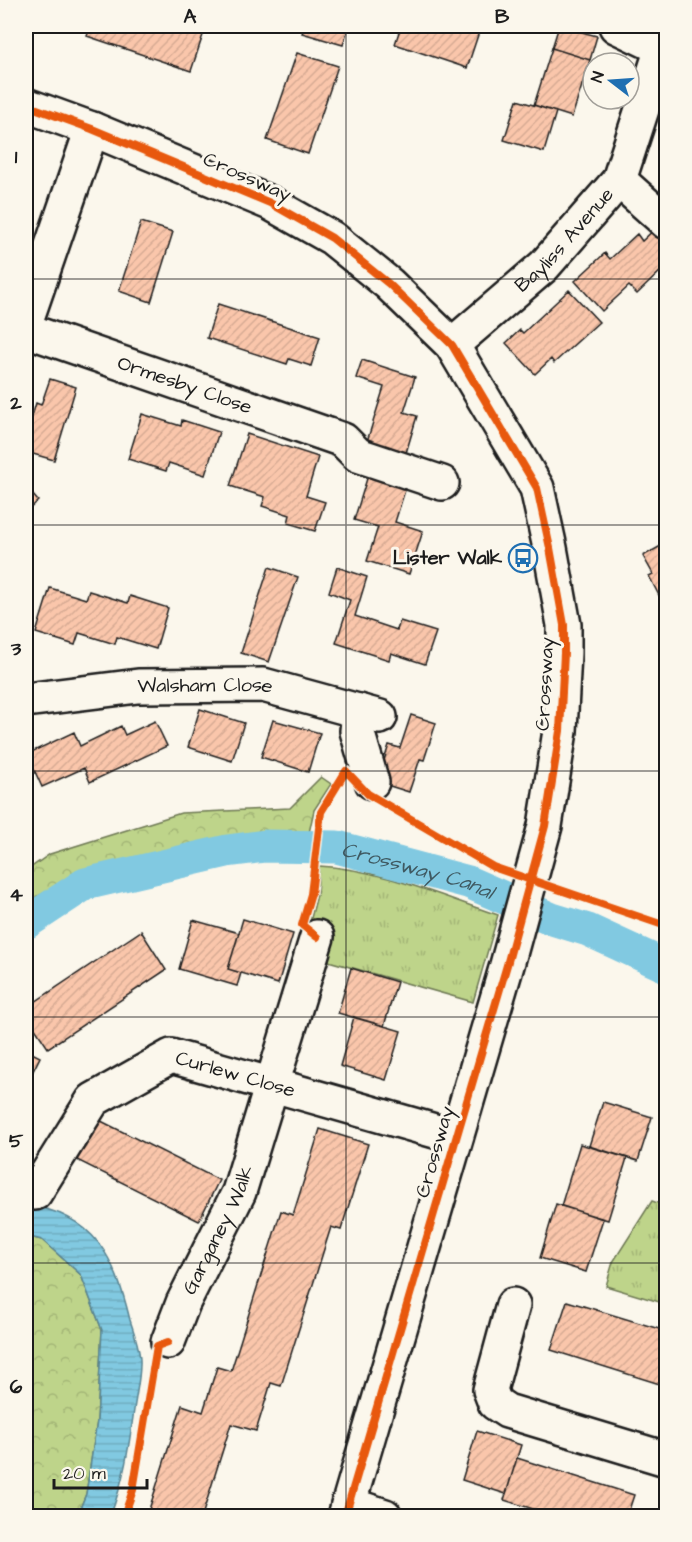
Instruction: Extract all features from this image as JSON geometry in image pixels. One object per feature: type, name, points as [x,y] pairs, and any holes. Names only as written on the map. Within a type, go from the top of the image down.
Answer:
[{"type":"street","points":[[616,26],[664,46]]},
{"type":"street","name":"Bayliss Avenue","points":[[452,345],[544,266],[619,180],[664,46]]},
{"type":"street","name":"Crossway","points":[[26,105],[92,129],[270,203],[332,238],[389,284],[452,345],[537,488],[564,625],[560,731],[545,826],[507,965],[346,1510]]},
{"type":"street","points":[[26,321],[92,129]]},
{"type":"street","points":[[619,180],[666,222]]},
{"type":"street","name":"Ormesby Close","points":[[26,330],[342,440],[358,455],[442,483]]},
{"type":"street","name":"Walsham Close","points":[[26,700],[138,686],[263,685],[296,680],[370,714],[357,731],[372,782]]},
{"type":"street","name":"Garganey Walk","points":[[168,1342],[183,1303],[239,1192],[317,937]]},
{"type":"street","name":"Curlew Close","points":[[35,1193],[93,1100],[171,1056],[456,1137]]},
{"type":"street","points":[[513,1305],[490,1390],[495,1403],[507,1411],[666,1459]]},
{"type":"street","points":[[346,1510],[385,1516]]},
{"type":"green space","points":[[321,777],[331,784],[314,810],[307,842],[236,838],[87,869],[26,903],[26,871],[50,854],[181,813],[290,808]]},
{"type":"green space","points":[[319,866],[365,872],[387,878],[498,915],[473,1002],[325,960],[309,926],[317,895]]},
{"type":"green space","points":[[652,1201],[666,1206],[666,1304],[606,1286],[613,1262]]},
{"type":"green space","points":[[29,1237],[42,1240],[81,1275],[102,1330],[97,1421],[86,1494],[77,1516],[26,1516],[26,1472],[35,1441],[26,1426],[26,1248]]},
{"type":"water","points":[[26,1205],[50,1210],[69,1218],[85,1229],[98,1243],[117,1277],[137,1342],[140,1359],[139,1381],[122,1477],[110,1516],[77,1516],[86,1494],[97,1421],[102,1330],[81,1275],[42,1240],[26,1236]]},
{"type":"building","points":[[91,26],[206,26],[191,71],[87,36]]},
{"type":"building","points":[[305,26],[349,26],[343,45],[302,33]]},
{"type":"building","points":[[401,26],[481,26],[467,68],[395,44]]},
{"type":"building","points":[[559,26],[597,36],[593,51],[581,51],[581,57],[552,48]]},
{"type":"building","points":[[552,48],[581,57],[581,88],[572,117],[534,105]]},
{"type":"building","points":[[297,53],[338,66],[308,154],[267,140]]},
{"type":"building","points":[[517,100],[556,112],[544,152],[504,140]]},
{"type":"building","points":[[141,222],[173,232],[151,302],[119,291]]},
{"type":"building","points":[[659,225],[666,233],[666,273],[663,269],[637,294],[629,286],[602,311],[575,281],[605,253],[610,259],[637,234],[642,241]]},
{"type":"building","points":[[569,290],[599,322],[554,363],[551,359],[535,374],[506,343],[520,330],[523,333]]},
{"type":"building","points":[[218,304],[320,337],[311,366],[289,359],[287,364],[207,338]]},
{"type":"building","points":[[362,360],[415,377],[404,412],[417,416],[403,463],[364,451],[384,387],[356,378]]},
{"type":"building","points":[[50,379],[76,387],[54,460],[26,452],[26,436],[36,403],[41,405]]},
{"type":"building","points":[[142,414],[181,426],[182,420],[219,432],[205,475],[169,463],[166,471],[128,459]]},
{"type":"building","points":[[247,434],[318,457],[306,496],[325,502],[315,531],[288,523],[290,515],[262,506],[265,497],[230,486]]},
{"type":"building","points":[[370,469],[408,481],[395,522],[423,531],[409,574],[367,561],[378,527],[354,520]]},
{"type":"building","points":[[26,487],[38,501],[26,512]]},
{"type":"building","points":[[666,543],[666,609],[649,576],[653,574],[643,556]]},
{"type":"building","points":[[269,567],[298,577],[269,662],[241,653]]},
{"type":"building","points":[[337,567],[367,577],[355,616],[397,630],[400,621],[436,632],[425,664],[391,653],[389,660],[336,643],[350,600],[329,592]]},
{"type":"building","points":[[50,588],[86,599],[89,591],[128,603],[130,596],[168,608],[156,649],[117,637],[115,644],[79,633],[75,645],[36,633]]},
{"type":"building","points":[[666,609],[666,621],[661,611]]},
{"type":"building","points":[[200,709],[244,723],[232,761],[188,747]]},
{"type":"building","points":[[411,715],[436,723],[424,760],[420,759],[409,792],[377,782],[389,745],[400,748]]},
{"type":"building","points":[[273,720],[320,733],[308,772],[261,757]]},
{"type":"building","points":[[155,721],[167,746],[90,782],[84,768],[42,787],[27,754],[74,732],[80,746],[121,726],[125,735]]},
{"type":"building","points":[[243,919],[293,934],[278,984],[228,969]]},
{"type":"building","points":[[193,920],[239,933],[228,969],[241,973],[237,986],[179,969]]},
{"type":"building","points":[[141,931],[166,970],[48,1048],[26,1015],[26,1008]]},
{"type":"building","points":[[351,968],[397,982],[384,1026],[338,1013]]},
{"type":"building","points":[[354,1017],[401,1031],[386,1080],[340,1066]]},
{"type":"building","points":[[26,1050],[40,1057],[26,1085]]},
{"type":"building","points":[[603,1102],[652,1117],[638,1161],[589,1146]]},
{"type":"building","points":[[91,1116],[219,1180],[199,1221],[71,1157]]},
{"type":"building","points":[[320,1129],[368,1144],[341,1230],[331,1227],[281,1386],[271,1383],[256,1431],[231,1424],[202,1516],[147,1516],[182,1405],[203,1412],[217,1367],[231,1371],[281,1211],[293,1215]]},
{"type":"building","points":[[580,1144],[627,1158],[608,1220],[561,1206]]},
{"type":"building","points":[[556,1204],[603,1219],[586,1272],[540,1258]]},
{"type":"building","points":[[567,1301],[666,1331],[666,1386],[551,1350]]},
{"type":"building","points":[[477,1431],[521,1445],[506,1494],[462,1480]]},
{"type":"building","points":[[517,1458],[634,1495],[627,1516],[556,1516],[504,1500]]},
{"type":"waterway","name":"Crossway Canal","points":[[26,923],[85,884],[227,851],[265,846],[337,847],[468,882],[552,919],[588,930],[666,966]]},
{"type":"cycle path","points":[[26,105],[92,129],[270,203],[332,238],[389,284],[452,345],[537,488],[564,625],[560,731],[545,826],[507,965],[345,1516]]},
{"type":"cycle path","points":[[317,937],[302,925],[311,894],[321,812],[346,771],[368,794],[493,867],[666,926]]},
{"type":"cycle path","points":[[124,1516],[133,1490],[157,1346],[168,1342]]},
{"type":"place","name":"Lister Walk","points":[[523,558]]}]
